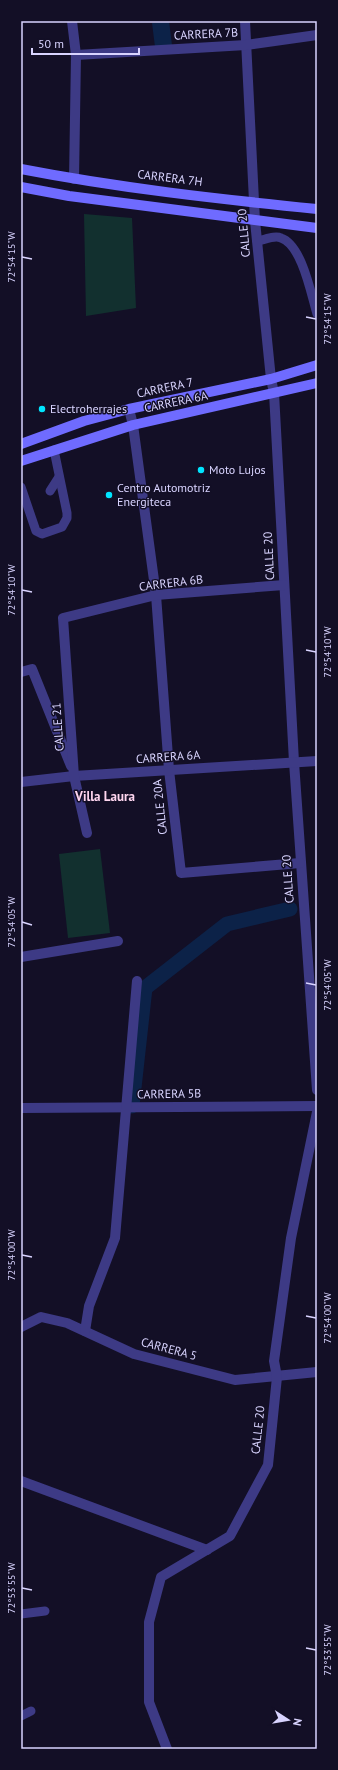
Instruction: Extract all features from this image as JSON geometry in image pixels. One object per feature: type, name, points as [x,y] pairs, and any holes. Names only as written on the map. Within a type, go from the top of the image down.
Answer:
[{"type":"main road","name":"CARRERA 7H","points":[[21,169],[74,179],[254,203],[317,209]]},
{"type":"main road","points":[[21,187],[69,196],[317,228]]},
{"type":"main road","name":"CARRERA 7","points":[[21,444],[84,422],[129,409],[271,379],[317,365]]},
{"type":"main road","name":"CARRERA 6A","points":[[21,461],[133,425],[317,383]]},
{"type":"street","points":[[72,21],[76,55],[74,179]]},
{"type":"street","name":"CALLE 20","points":[[245,21],[255,221],[271,379],[274,393],[300,863],[317,1090]]},
{"type":"street","name":"CARRERA 7B","points":[[76,55],[246,45],[317,35]]},
{"type":"street","name":"CALLE 20A","points":[[129,409],[133,425],[156,595],[170,770],[181,873],[300,863]]},
{"type":"street","name":"CARRERA 6B","points":[[63,618],[156,595],[284,585]]},
{"type":"street","name":"CALLE 21","points":[[63,618],[74,776],[87,833]]},
{"type":"street","points":[[21,672],[32,669],[74,776]]},
{"type":"street","name":"CARRERA 6A","points":[[21,782],[74,776],[317,761]]},
{"type":"street","points":[[21,956],[118,941]]},
{"type":"street","points":[[85,1331],[88,1306],[115,1238],[136,981]]},
{"type":"street","name":"CARRERA 5B","points":[[21,1108],[317,1106]]},
{"type":"street","name":"CALLE 20","points":[[167,1749],[149,1702],[149,1622],[161,1577],[230,1536],[268,1465],[277,1377],[274,1361],[290,1238],[317,1112]]},
{"type":"street","name":"CARRERA 5","points":[[21,1327],[41,1317],[67,1323],[134,1354],[235,1380],[317,1372]]},
{"type":"street","points":[[21,1481],[207,1550]]},
{"type":"lane","points":[[257,241],[280,237],[291,243],[302,264],[317,314]]},
{"type":"lane","points":[[25,492],[36,531],[42,534],[62,527],[67,518],[67,513],[54,450]]},
{"type":"lane","points":[[50,490],[59,476]]},
{"type":"lane","points":[[21,1614],[45,1611]]},
{"type":"lane","points":[[21,1716],[31,1711]]},
{"type":"green space","points":[[84,214],[132,218],[136,308],[86,316]]},
{"type":"green space","points":[[100,849],[110,933],[68,938],[59,854]]},
{"type":"water","points":[[169,21],[172,45],[155,47],[152,23]]},
{"type":"waterway","points":[[132,1106],[145,988],[227,924],[290,909]]},
{"type":"place","name":"Electroherrajes","points":[[42,409]]},
{"type":"place","name":"Moto Lujos","points":[[201,470]]},
{"type":"place","name":"Centro Automotriz Energiteca","points":[[109,495]]},
{"type":"district","name":"Villa Laura","points":[[105,796]]}]
